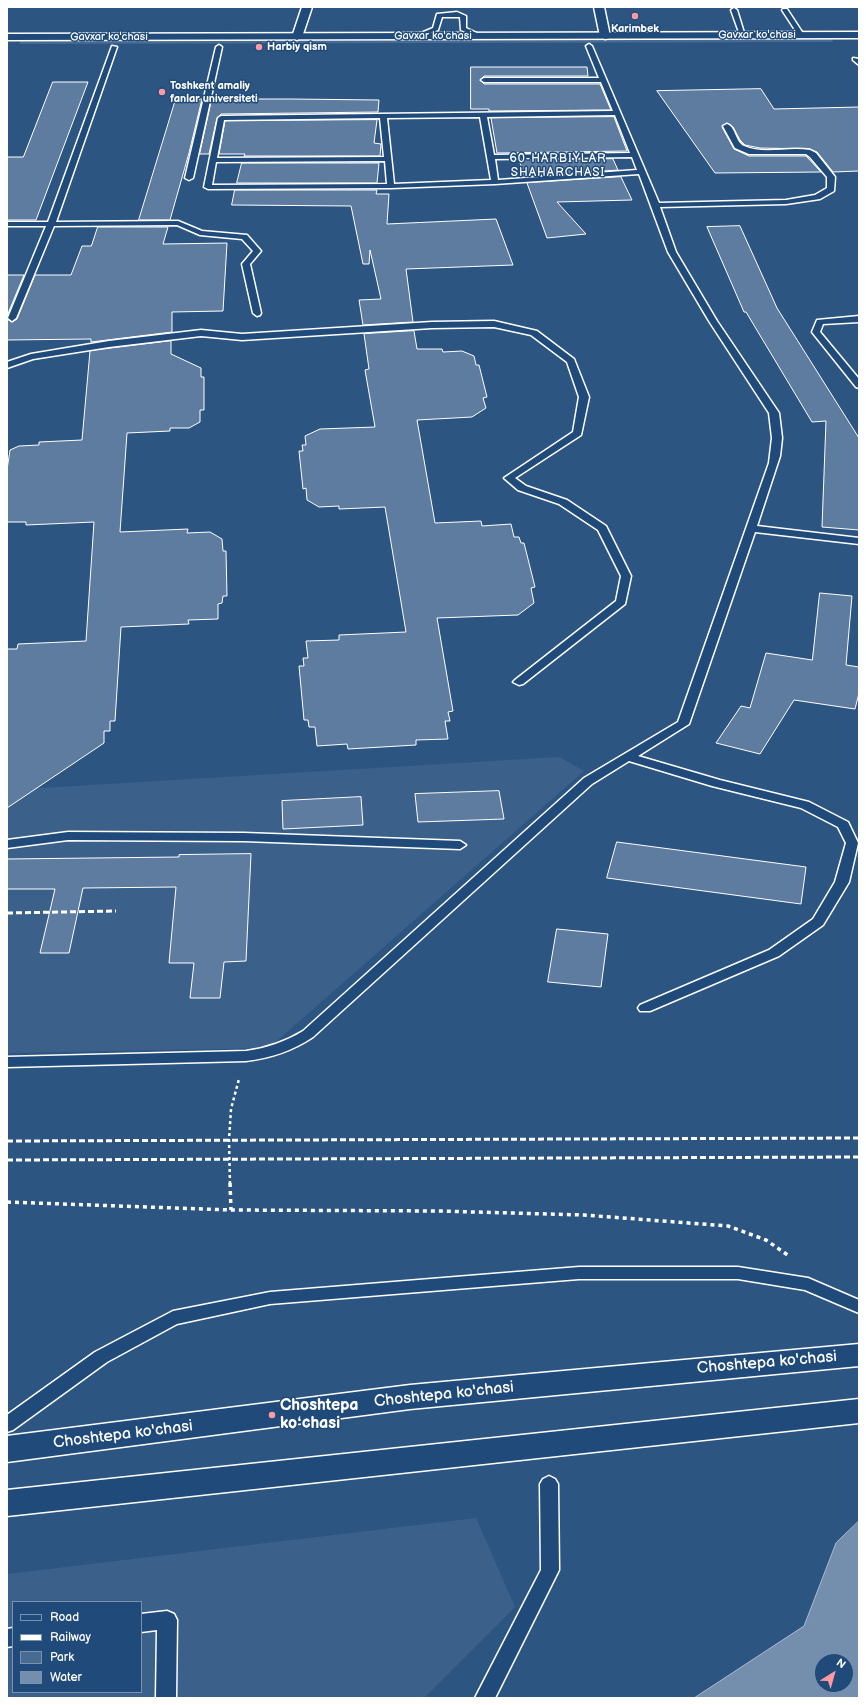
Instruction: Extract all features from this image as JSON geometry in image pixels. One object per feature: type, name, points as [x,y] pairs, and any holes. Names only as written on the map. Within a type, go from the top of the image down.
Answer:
[{"type":"main road","points":[[297,36],[307,7]]},
{"type":"main road","points":[[599,7],[605,36]]},
{"type":"main road","points":[[843,35],[858,40],[854,45]]},
{"type":"main road","name":"Gavxar ko'chasi","points":[[7,40],[297,36],[859,35]]},
{"type":"main road","name":"Gavxar ko'chasi","points":[[7,40],[114,47],[854,45]]},
{"type":"main road","name":"Choshtepa ko'chasi","points":[[7,1449],[410,1398],[859,1355]]},
{"type":"main road","points":[[7,1504],[859,1411]]},
{"type":"lane","points":[[734,10],[743,35]]},
{"type":"lane","points":[[785,10],[801,35]]},
{"type":"lane","points":[[417,36],[436,29],[439,15],[457,14],[463,16],[463,29],[479,36]]},
{"type":"lane","points":[[7,1062],[246,1056],[266,1054],[290,1046],[308,1034],[588,781],[683,724],[777,450],[778,438],[774,413],[713,321],[672,252],[656,205],[589,46]]},
{"type":"lane","points":[[12,318],[51,224],[114,47]]},
{"type":"lane","points":[[189,178],[219,47]]},
{"type":"lane","points":[[484,80],[603,80]]},
{"type":"lane","points":[[617,113],[221,118],[208,187],[391,186],[495,182],[642,172]]},
{"type":"lane","points":[[483,115],[495,182]]},
{"type":"lane","points":[[383,116],[391,186]]},
{"type":"lane","points":[[656,205],[786,202],[817,197],[831,189],[831,176],[813,155],[807,152],[752,152],[738,146],[727,126]]},
{"type":"lane","points":[[490,157],[635,155]]},
{"type":"lane","points":[[213,160],[388,159]]},
{"type":"lane","points":[[7,224],[178,223],[200,232],[244,237],[257,251],[246,264],[256,313]]},
{"type":"lane","points":[[859,319],[820,322],[816,332],[859,385]]},
{"type":"lane","points":[[7,365],[31,357],[109,344],[200,333],[242,337],[432,325],[494,324],[534,333],[571,361],[584,397],[578,432],[509,478],[522,488],[563,502],[602,528],[626,576],[621,602],[519,682]]},
{"type":"lane","points":[[751,528],[859,541]]},
{"type":"lane","points":[[627,757],[716,784],[805,805],[843,825],[852,843],[842,882],[818,922],[774,953],[645,1008]]},
{"type":"lane","points":[[7,844],[76,836],[244,837],[460,845]]},
{"type":"lane","points":[[7,1425],[101,1357],[173,1318],[270,1298],[579,1274],[738,1273],[808,1284],[859,1307]]},
{"type":"lane","points":[[485,1698],[550,1570],[549,1484]]},
{"type":"lane","points":[[142,1623],[167,1620],[166,1698]]},
{"type":"path","points":[[230,1210],[229,1140],[231,1109],[246,1056]]},
{"type":"path","points":[[7,1202],[230,1210],[439,1210],[584,1215],[728,1226],[766,1240],[790,1256],[808,1284]]},
{"type":"shaded area","points":[[559,757],[584,771],[269,1048],[7,1053],[7,790]]},
{"type":"shaded area","points":[[476,1518],[515,1607],[424,1698],[7,1698],[7,1574]]},
{"type":"green space","points":[[832,39],[833,42],[19,44],[21,41]]},
{"type":"water","points":[[859,1521],[859,1698],[694,1698],[804,1626],[836,1543]]},
{"type":"building","points":[[471,67],[587,67],[588,76],[484,76],[480,80],[484,84],[600,84],[611,110],[489,111],[489,109],[471,109]]},
{"type":"building","points":[[53,82],[88,82],[36,220],[7,220],[7,157],[23,157]]},
{"type":"building","points":[[761,89],[774,109],[859,107],[859,171],[833,172],[817,152],[810,149],[760,148],[745,145],[740,140],[733,127],[726,123],[722,127],[734,149],[749,156],[806,156],[821,172],[715,173],[657,91]]},
{"type":"building","points":[[176,99],[202,99],[189,153],[170,220],[139,220]]},
{"type":"building","points":[[212,99],[379,100],[378,112],[221,114],[217,118],[209,154],[200,154]]},
{"type":"building","points":[[614,117],[627,151],[497,153],[491,118]]},
{"type":"building","points":[[377,120],[374,143],[381,144],[380,156],[244,156],[245,154],[219,154],[225,121]]},
{"type":"building","points":[[613,159],[618,170],[525,177],[519,160]]},
{"type":"building","points":[[242,163],[379,163],[377,183],[237,183]]},
{"type":"building","points":[[621,177],[632,200],[557,202],[586,234],[547,238],[527,183]]},
{"type":"building","points":[[235,190],[377,190],[376,194],[389,194],[387,224],[496,219],[513,265],[406,269],[413,322],[363,325],[359,300],[381,299],[370,250],[369,264],[363,264],[351,206],[232,205]]},
{"type":"building","points":[[740,226],[777,308],[859,438],[859,530],[822,527],[826,421],[812,422],[746,312],[744,312],[707,227]]},
{"type":"building","points":[[98,227],[168,227],[163,244],[227,243],[223,311],[172,312],[172,332],[91,342],[91,339],[7,340],[7,319],[12,322],[17,319],[35,275],[71,275],[82,246],[91,246]]},
{"type":"building","points":[[7,275],[24,275],[7,316]]},
{"type":"building","points":[[414,331],[417,349],[442,349],[443,352],[462,351],[474,356],[476,365],[479,365],[487,397],[483,398],[486,408],[472,417],[417,420],[435,523],[481,521],[482,526],[511,524],[514,537],[519,537],[521,543],[524,543],[535,587],[531,588],[534,603],[518,615],[437,618],[453,711],[448,712],[450,721],[445,721],[448,739],[416,740],[416,745],[348,749],[347,744],[317,746],[315,727],[309,727],[308,720],[304,720],[299,666],[304,666],[303,658],[308,658],[306,641],[339,640],[339,635],[406,632],[385,507],[339,509],[339,506],[319,507],[307,500],[306,488],[303,489],[299,451],[303,451],[302,445],[306,445],[305,436],[320,429],[375,427],[365,370],[369,369],[364,334]]},
{"type":"building","points":[[171,341],[171,354],[201,368],[201,377],[204,377],[204,410],[200,410],[200,422],[189,428],[170,428],[170,431],[127,433],[120,532],[188,529],[187,533],[210,532],[222,539],[223,551],[226,551],[227,596],[223,596],[222,603],[218,604],[218,619],[188,620],[189,624],[121,627],[115,721],[110,721],[110,731],[104,731],[104,743],[7,808],[7,649],[17,649],[18,644],[86,641],[94,522],[26,525],[26,522],[7,522],[7,470],[10,450],[19,446],[39,445],[39,442],[82,440],[90,351]]},
{"type":"building","points":[[820,593],[852,596],[846,665],[859,667],[859,693],[855,709],[794,700],[760,754],[716,743],[741,706],[750,708],[766,653],[812,660]]},
{"type":"building","points":[[499,791],[504,819],[418,822],[415,794]]},
{"type":"building","points":[[361,797],[363,825],[283,829],[282,801]]},
{"type":"building","points":[[617,842],[806,867],[801,904],[607,878]]},
{"type":"building","points":[[251,854],[246,961],[224,962],[220,998],[190,998],[194,963],[169,963],[176,887],[83,888],[69,953],[40,953],[55,889],[7,889],[7,859],[179,857],[179,855]]},
{"type":"building","points":[[557,929],[608,934],[601,987],[548,982]]},
{"type":"railway","points":[[7,913],[116,911]]},
{"type":"railway","points":[[7,1141],[859,1138]]},
{"type":"railway","points":[[7,1160],[859,1157]]},
{"type":"place","name":"Karimbek","points":[[635,16]]},
{"type":"place","name":"Harbiy qism","points":[[259,47]]},
{"type":"place","name":"Toshkent amaliy fanlar universiteti","points":[[162,92]]},
{"type":"place","name":"Choshtepa koʻchasi","points":[[272,1415]]},
{"type":"district","name":"60-HARBIYLAR SHAHARCHASI","points":[[558,166]]}]
